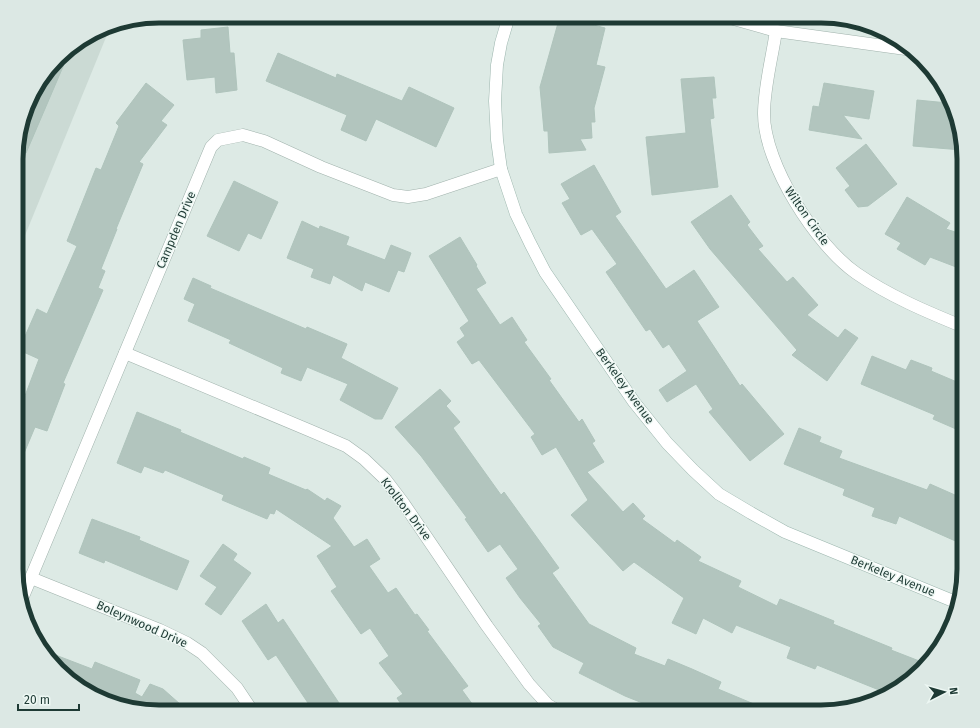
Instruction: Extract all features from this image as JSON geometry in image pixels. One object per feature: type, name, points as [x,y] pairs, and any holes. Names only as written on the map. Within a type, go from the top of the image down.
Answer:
[{"type":"street","name":"Berkeley Avenue","points":[[507,23],[497,65],[495,100],[497,140],[501,169],[516,214],[530,244],[546,272],[634,402],[693,470],[719,494],[785,532],[953,601]]},
{"type":"street","points":[[748,23],[776,31],[899,48]]},
{"type":"street","name":"Wilton Circle","points":[[776,31],[766,87],[764,115],[767,137],[774,159],[788,191],[832,251],[855,272],[881,289],[924,311],[957,324]]},
{"type":"street","name":"Campden Drive","points":[[25,591],[211,147],[218,140],[243,135],[264,141],[321,167],[393,195],[408,196],[426,194],[501,169]]},
{"type":"street","name":"Krollton Drive","points":[[125,353],[346,446],[364,459],[385,479],[404,504],[487,626],[530,684],[550,705]]},
{"type":"street","name":"Boleynwood Drive","points":[[30,578],[160,630],[187,643],[202,654],[232,683],[248,705]]},
{"type":"shaded area","points":[[108,33],[23,240],[24,142],[33,107],[46,84],[57,69],[69,57],[91,41]]},
{"type":"building","points":[[558,23],[586,23],[605,28],[596,65],[605,67],[594,108],[595,122],[591,122],[592,138],[580,139],[586,150],[549,153],[548,131],[544,131],[540,87]]},
{"type":"building","points":[[228,27],[230,53],[234,53],[237,90],[216,93],[215,77],[187,80],[183,40],[201,38],[201,30]]},
{"type":"building","points":[[278,53],[336,78],[337,74],[402,101],[409,87],[454,108],[436,147],[376,119],[366,141],[341,130],[347,115],[266,81]]},
{"type":"building","points":[[66,60],[26,153],[23,152],[24,142],[33,107],[41,91],[57,69]]},
{"type":"building","points":[[714,77],[716,98],[712,98],[714,118],[710,119],[718,187],[652,195],[646,137],[686,133],[681,79]]},
{"type":"building","points":[[146,83],[174,105],[161,121],[167,125],[139,162],[143,164],[101,269],[105,271],[98,288],[103,290],[63,383],[65,384],[47,431],[35,427],[23,456],[23,401],[39,359],[23,352],[23,341],[37,309],[47,314],[77,246],[67,241],[96,168],[101,170],[119,126],[116,123]]},
{"type":"building","points":[[824,83],[874,91],[869,119],[843,115],[862,139],[809,130],[813,106],[819,107]]},
{"type":"building","points":[[917,100],[945,103],[947,107],[946,113],[949,113],[950,116],[957,150],[913,146]]},
{"type":"building","points":[[866,144],[897,184],[868,206],[858,207],[845,190],[850,186],[836,168]]},
{"type":"building","points":[[594,165],[621,212],[615,216],[666,289],[694,270],[719,307],[697,321],[740,386],[742,384],[784,434],[750,461],[709,412],[713,409],[696,384],[667,402],[659,390],[687,371],[669,344],[663,348],[650,329],[646,331],[606,272],[617,264],[592,229],[581,235],[562,203],[570,199],[561,184]]},
{"type":"building","points":[[234,181],[278,202],[261,239],[248,233],[239,251],[207,236]]},
{"type":"building","points":[[731,195],[750,222],[747,225],[763,246],[758,249],[787,282],[793,277],[818,305],[807,315],[838,338],[845,329],[858,338],[827,381],[792,355],[797,350],[710,249],[691,222]]},
{"type":"building","points":[[907,197],[950,223],[946,229],[957,233],[957,267],[930,257],[925,265],[897,249],[901,243],[885,234]]},
{"type":"building","points":[[302,221],[319,229],[320,226],[349,237],[346,245],[385,260],[391,245],[411,253],[404,272],[398,270],[389,292],[365,282],[362,291],[333,275],[330,284],[311,277],[314,269],[287,258]]},
{"type":"building","points":[[460,237],[486,283],[476,289],[500,325],[512,317],[527,340],[524,342],[551,379],[549,380],[579,422],[582,419],[595,441],[592,443],[604,462],[587,472],[623,512],[633,503],[645,516],[642,519],[675,543],[677,540],[701,557],[698,561],[741,581],[738,587],[777,606],[780,599],[834,621],[833,624],[921,661],[911,671],[881,691],[817,665],[815,669],[787,658],[791,647],[736,625],[732,633],[703,618],[696,634],[672,623],[684,598],[634,562],[623,571],[571,515],[588,500],[556,447],[542,455],[531,437],[535,434],[479,360],[472,364],[457,342],[465,336],[460,328],[469,321],[429,256]]},
{"type":"building","points":[[193,278],[211,286],[210,288],[306,329],[307,327],[347,344],[341,358],[398,388],[382,419],[375,419],[340,400],[348,384],[307,367],[301,381],[281,373],[283,368],[229,343],[231,340],[188,321],[195,304],[184,299]]},
{"type":"building","points":[[872,356],[906,370],[911,360],[932,368],[931,371],[957,382],[956,429],[933,419],[935,415],[861,384]]},
{"type":"building","points":[[440,389],[451,401],[446,406],[460,422],[453,428],[501,495],[504,492],[559,568],[552,573],[589,624],[636,648],[634,654],[665,666],[668,659],[692,669],[721,682],[718,689],[756,705],[648,705],[625,696],[579,673],[584,663],[553,647],[538,626],[541,624],[506,578],[518,569],[500,544],[488,552],[465,519],[467,518],[421,456],[395,427]]},
{"type":"building","points":[[137,412],[181,430],[180,432],[243,459],[244,457],[270,468],[268,474],[306,490],[307,489],[325,501],[327,498],[341,506],[333,518],[354,547],[367,539],[380,559],[369,566],[388,593],[396,588],[415,615],[417,614],[429,630],[427,631],[468,686],[462,690],[473,705],[402,705],[397,698],[403,694],[379,663],[389,656],[370,628],[361,634],[331,591],[337,587],[317,556],[332,546],[276,509],[274,514],[270,513],[267,519],[222,500],[224,495],[165,470],[163,473],[144,466],[141,473],[117,463]]},
{"type":"building","points":[[799,428],[821,437],[819,442],[842,451],[839,458],[927,490],[930,484],[957,496],[957,542],[899,516],[896,524],[872,516],[875,508],[843,495],[845,489],[784,464]]},
{"type":"building","points":[[92,519],[140,537],[139,540],[189,561],[177,590],[105,560],[104,563],[79,553]]},
{"type":"building","points":[[223,544],[237,554],[233,560],[251,573],[221,615],[205,604],[217,587],[200,576]]},
{"type":"building","points":[[266,604],[278,623],[283,619],[340,705],[309,705],[276,655],[268,660],[242,621]]},
{"type":"building","points":[[53,654],[92,669],[95,662],[140,680],[135,693],[142,697],[150,684],[163,689],[181,705],[150,705],[107,695],[91,687],[69,671]]}]
